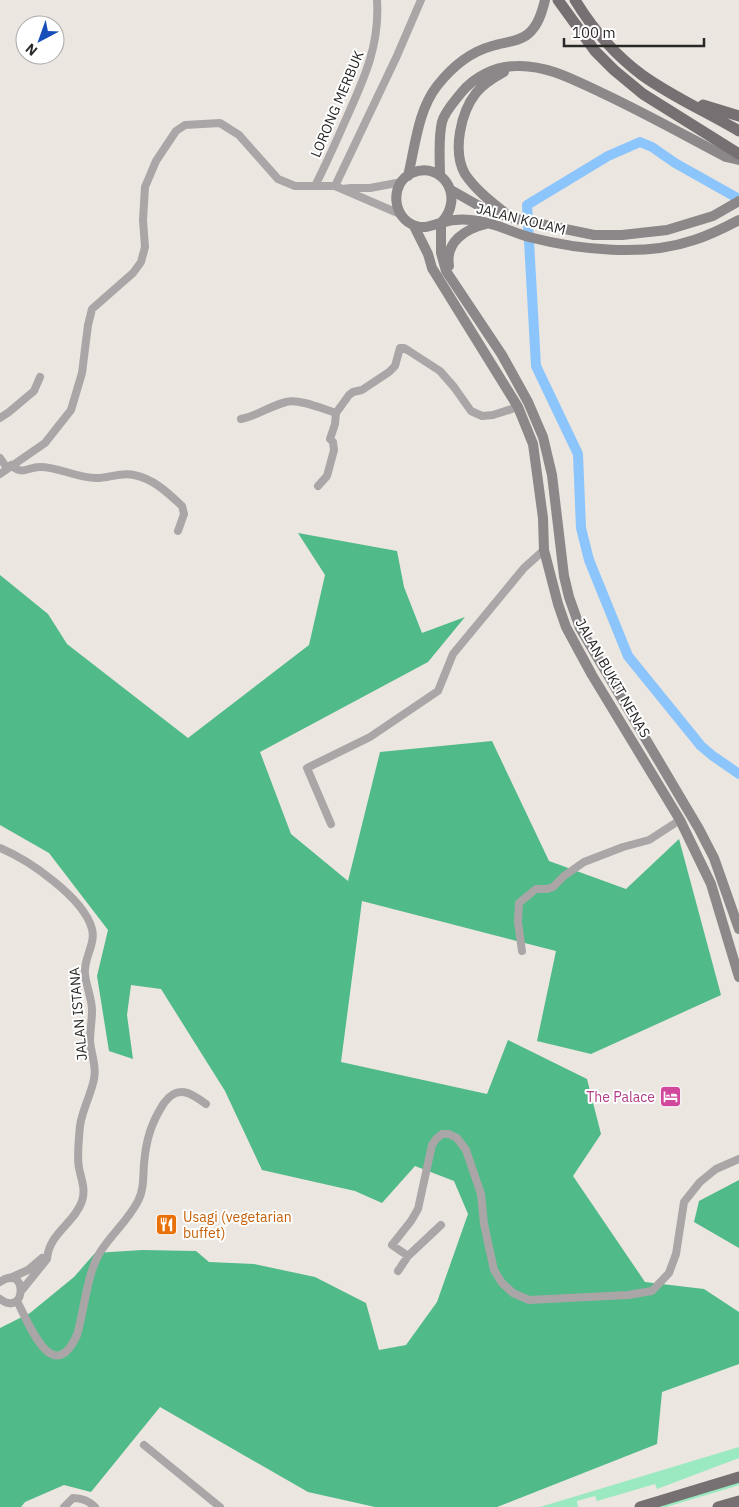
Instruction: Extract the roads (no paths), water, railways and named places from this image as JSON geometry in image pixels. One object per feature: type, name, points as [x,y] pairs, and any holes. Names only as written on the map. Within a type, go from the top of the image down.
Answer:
[{"type":"main road","points":[[405,179],[421,171],[431,172],[440,176],[446,182],[451,190],[453,199],[451,208],[441,223],[432,227],[414,226],[406,221],[396,205],[396,196],[405,179],[424,109],[436,87],[451,69],[472,54],[490,46],[529,34],[540,17],[545,0]]},
{"type":"main road","points":[[558,0],[595,50],[614,70],[642,94],[739,154]]},
{"type":"main road","points":[[575,0],[586,17],[618,54],[642,75],[739,130]]},
{"type":"main road","points":[[440,176],[442,122],[448,108],[466,86],[479,77],[490,71],[516,66],[538,67],[558,73],[626,104],[726,157],[739,160]]},
{"type":"main road","points":[[512,218],[476,188],[464,172],[458,139],[464,115],[477,92],[495,76],[516,66]]},
{"type":"main road","points":[[680,97],[739,116]]},
{"type":"main road","name":"JALAN KOLAM","points":[[451,190],[481,207],[512,218],[583,233],[630,235],[667,230],[713,216],[739,201]]},
{"type":"main road","name":"JALAN KOLAM","points":[[441,223],[471,220],[489,223],[528,237],[578,247],[647,250],[692,241],[719,231],[739,220]]},
{"type":"main road","name":"JALAN BUKIT NENAS","points":[[441,223],[442,263],[446,272],[502,356],[528,402],[543,437],[552,475],[564,576],[569,598],[580,628],[699,829],[714,858],[739,929]]},
{"type":"main road","points":[[454,282],[448,264],[449,249],[466,230],[489,223]]},
{"type":"main road","name":"JALAN BUKIT NENAS","points":[[414,226],[428,254],[432,268],[518,407],[533,444],[543,518],[544,550],[558,604],[566,626],[592,674],[680,820],[711,884],[739,977]]},
{"type":"main road","points":[[640,1507],[739,1478]]},
{"type":"main road","points":[[718,1507],[739,1501]]},
{"type":"street","name":"LORONG MERBUK","points":[[315,186],[364,79],[371,58],[378,20],[377,0]]},
{"type":"street","points":[[339,188],[421,0]]},
{"type":"street","points":[[0,474],[45,443],[71,410],[82,373],[92,309],[133,273],[141,262],[145,247],[143,220],[145,187],[156,161],[176,131],[185,125],[220,123],[239,135],[278,179],[295,186],[370,188],[405,179]]},
{"type":"street","points":[[339,188],[400,214]]},
{"type":"street","points":[[318,486],[327,476],[334,450],[333,442],[330,439],[336,413],[349,395],[362,390],[395,366],[400,348],[404,348],[440,371],[471,411],[482,416],[493,415],[518,407]]},
{"type":"street","points":[[0,418],[34,391],[40,377]]},
{"type":"street","points":[[241,419],[253,417],[288,401],[305,403],[336,413]]},
{"type":"street","points":[[0,458],[9,466],[22,471],[39,467],[94,478],[122,474],[136,475],[157,484],[182,506],[184,514],[178,531]]},
{"type":"street","points":[[331,824],[307,768],[370,737],[438,691],[453,654],[524,568],[544,550]]},
{"type":"street","points":[[522,951],[518,922],[518,903],[536,889],[553,887],[564,876],[584,862],[623,847],[649,840],[680,820]]},
{"type":"street","name":"JALAN ISTANA","points":[[0,848],[16,855],[50,878],[80,906],[92,930],[91,945],[84,973],[92,1011],[90,1042],[96,1068],[95,1079],[80,1125],[79,1166],[84,1194],[82,1203],[59,1231],[47,1254],[47,1259],[22,1290],[17,1300]]},
{"type":"street","points":[[2,1302],[11,1303],[17,1300],[43,1348],[50,1355],[58,1356],[65,1353],[77,1335],[93,1270],[99,1254],[138,1202],[142,1190],[146,1145],[152,1121],[170,1095],[180,1092],[191,1093],[206,1104]]},
{"type":"street","points":[[408,1256],[392,1245],[418,1209],[432,1145],[442,1134],[448,1134],[457,1138],[466,1150],[481,1194],[484,1224],[494,1270],[502,1283],[513,1293],[530,1300],[628,1295],[652,1291],[669,1273],[676,1254],[684,1202],[700,1182],[716,1170],[739,1159]]},
{"type":"street","points":[[398,1270],[408,1256],[441,1225]]},
{"type":"street","points":[[4,1278],[28,1270],[47,1254]]},
{"type":"street","points":[[4,1278],[18,1282],[22,1290]]},
{"type":"street","points":[[144,1445],[220,1507]]},
{"type":"street","points":[[66,1504],[73,1498],[79,1498],[93,1505]]},
{"type":"waterway","points":[[739,199],[675,163],[652,147],[640,142],[608,156],[527,205],[536,366],[578,454],[581,528],[589,560],[628,656],[701,746],[739,774]]},
{"type":"place","name":"The Palace","points":[[671,1097]]},
{"type":"place","name":"Usagi (vegetarian buffet)","points":[[167,1225]]}]
